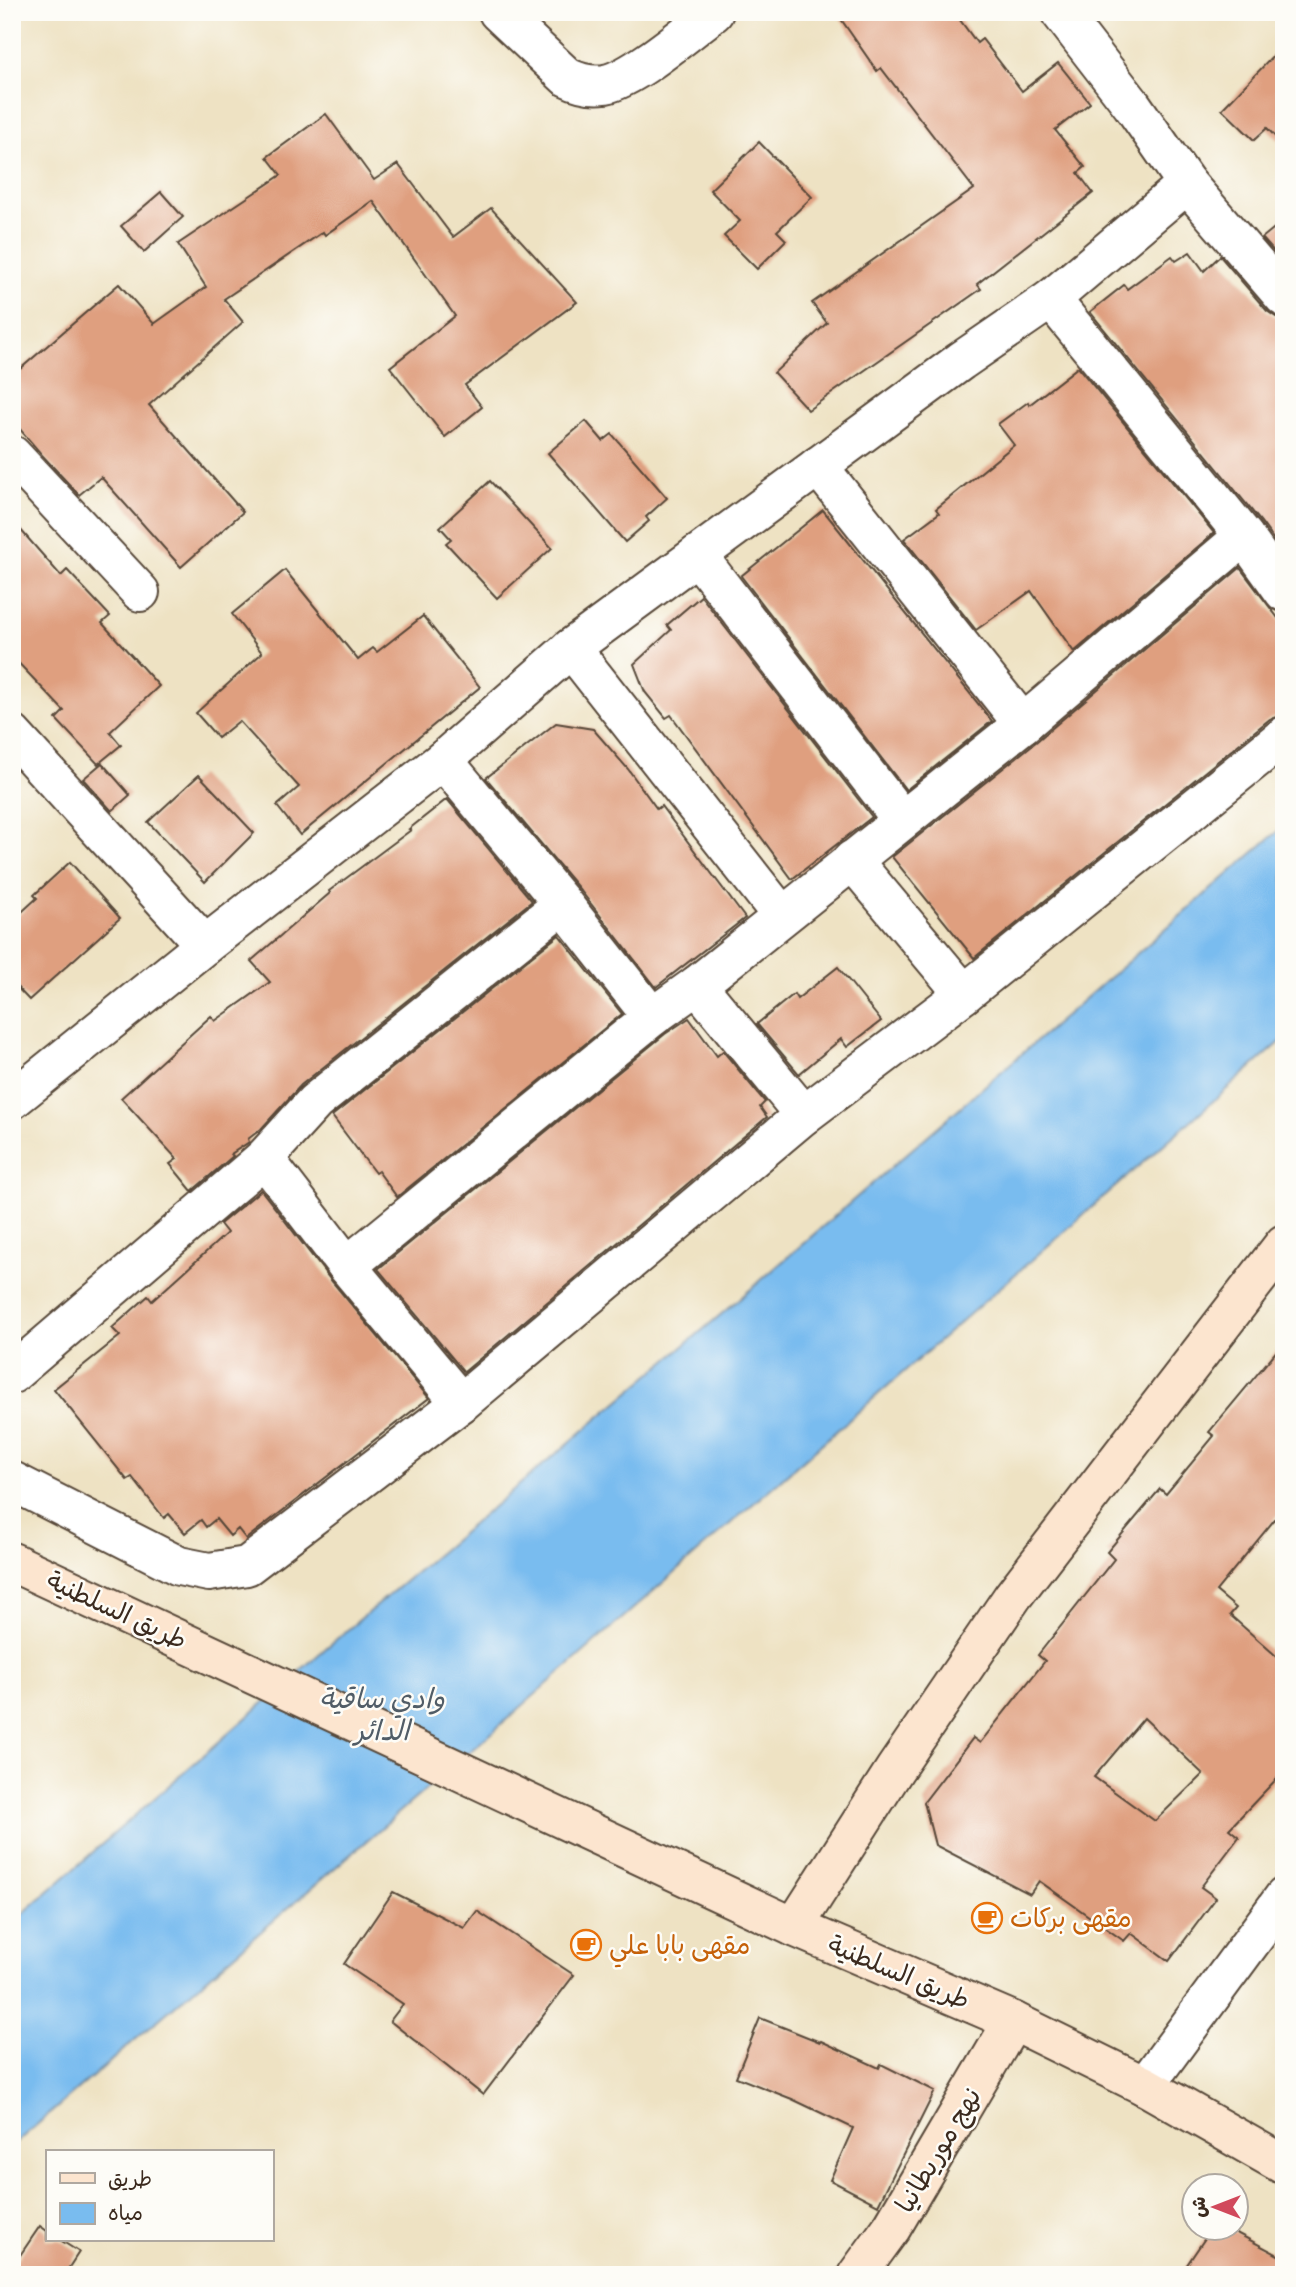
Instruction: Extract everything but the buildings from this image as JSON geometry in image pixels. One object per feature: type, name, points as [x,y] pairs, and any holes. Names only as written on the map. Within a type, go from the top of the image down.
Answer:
[{"type":"main road","points":[[794,1927],[895,1769],[1013,1596],[1284,1244]]},
{"type":"main road","name":"طريق السلطنية","points":[[12,1562],[794,1927],[1013,2021],[1145,2086],[1284,2165]]},
{"type":"main road","name":"نهج موريطانيا","points":[[857,2275],[892,2227],[1013,2021]]},
{"type":"street","points":[[498,12],[567,78],[581,84],[604,84],[626,77],[714,12]]},
{"type":"street","points":[[1060,12],[1132,105],[1187,184],[1284,297]]},
{"type":"street","points":[[12,1100],[205,945],[443,760],[571,648],[961,361],[1051,299],[1187,184]]},
{"type":"street","points":[[1051,299],[1244,536],[1284,592]]},
{"type":"street","points":[[12,455],[140,592]]},
{"type":"street","points":[[818,466],[1023,724]]},
{"type":"street","points":[[347,1266],[652,1017],[697,985],[1023,724],[1244,536]]},
{"type":"street","points":[[697,555],[902,820]]},
{"type":"street","points":[[571,648],[782,916]]},
{"type":"street","points":[[12,734],[205,945]]},
{"type":"street","points":[[12,1481],[179,1566],[209,1572],[247,1566],[461,1403],[804,1115],[964,994],[1284,736]]},
{"type":"street","points":[[443,760],[563,904],[652,1017]]},
{"type":"street","points":[[852,860],[964,994]]},
{"type":"street","points":[[12,1374],[264,1158],[315,1102],[563,904]]},
{"type":"street","points":[[697,985],[804,1115]]},
{"type":"street","points":[[264,1158],[347,1266],[461,1403]]},
{"type":"street","points":[[1145,2086],[1284,1898]]},
{"type":"water","name":"وادي ساقية الدائر","points":[[1284,826],[1284,1039],[489,1735],[12,2146],[12,1923],[326,1648],[744,1295]]},
{"type":"place","name":"مقهى بركات","points":[[987,1918]]},
{"type":"place","name":"مقهى بابا علي","points":[[586,1945]]}]
